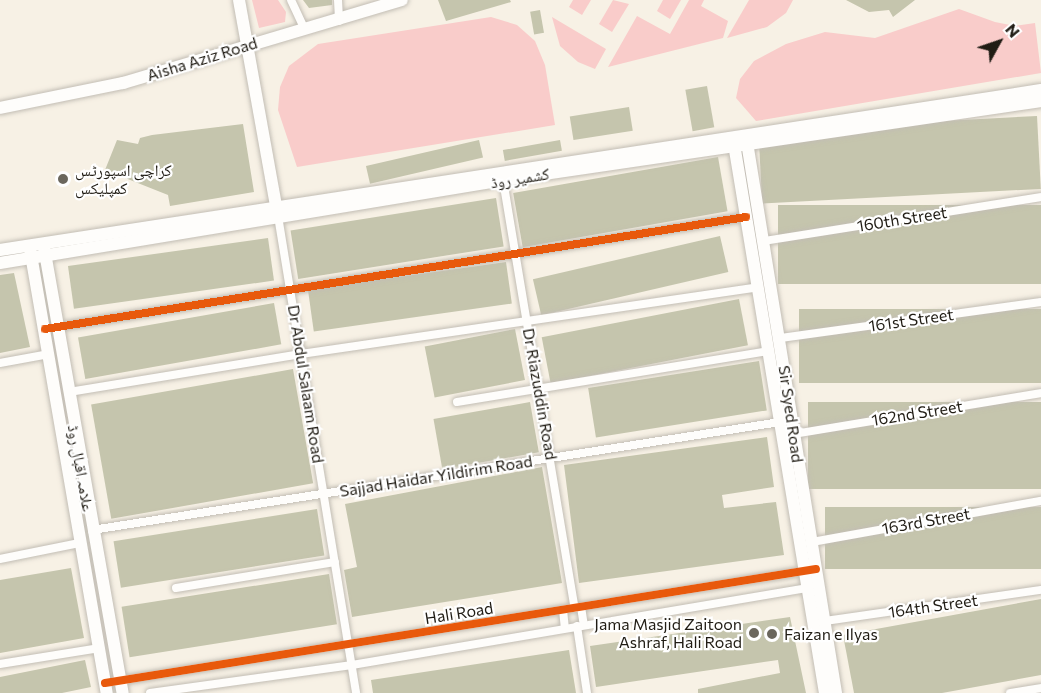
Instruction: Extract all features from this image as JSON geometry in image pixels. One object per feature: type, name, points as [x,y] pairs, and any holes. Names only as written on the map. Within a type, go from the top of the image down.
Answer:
[{"type":"main road","points":[[239,0],[277,211]]},
{"type":"main road","name":"Aisha Aziz Road","points":[[0,108],[123,83],[246,45],[339,21],[402,0]]},
{"type":"main road","name":"کشمیر روڈ","points":[[747,140],[1041,90]]},
{"type":"main road","name":"کشمیر روڈ","points":[[0,250],[45,249],[733,141],[1041,101]]},
{"type":"main road","name":"Sir Syed Road","points":[[747,140],[764,241],[758,288],[768,351],[794,434],[812,542],[810,570]]},
{"type":"main road","name":"کشمیر روڈ","points":[[277,211],[503,180],[733,141]]},
{"type":"main road","name":"Sir Syed Road","points":[[733,141],[746,217],[781,338],[780,422],[813,587],[825,693]]},
{"type":"main road","name":"علامہ اقبال روڈ","points":[[45,249],[51,328],[49,354],[79,543],[106,688]]},
{"type":"main road","name":"کشمیر روڈ","points":[[0,263],[30,251]]},
{"type":"main road","name":"علامہ اقبال روڈ","points":[[30,251],[69,392],[123,693]]},
{"type":"main road","name":"Sir Syed Road","points":[[813,587],[825,621],[836,693]]},
{"type":"street","points":[[291,0],[305,30]]},
{"type":"street","points":[[338,0],[339,21]]},
{"type":"street","name":"Dr Riazuddin Road","points":[[503,180],[580,626]]},
{"type":"street","name":"160th Street","points":[[764,241],[1041,197]]},
{"type":"street","name":"Dr Abdul Salaam Road","points":[[277,211],[356,693]]},
{"type":"street","points":[[51,328],[291,291],[516,251],[746,217]]},
{"type":"street","points":[[69,392],[301,354],[758,288]]},
{"type":"street","name":"161st Street","points":[[781,338],[1041,302]]},
{"type":"street","points":[[457,402],[768,351]]},
{"type":"street","points":[[0,363],[49,354]]},
{"type":"street","name":"162nd Street","points":[[794,434],[1041,393]]},
{"type":"street","name":"Sajjad Haidar Yildirim Road","points":[[92,530],[780,422]]},
{"type":"street","name":"163rd Street","points":[[812,542],[1041,501]]},
{"type":"street","points":[[0,559],[79,543]]},
{"type":"street","points":[[176,588],[335,562]]},
{"type":"street","name":"Hali Road","points":[[106,688],[120,680],[810,570]]},
{"type":"street","name":"Hali Road","points":[[150,693],[352,665],[813,587]]},
{"type":"street","name":"164th Street","points":[[825,621],[1041,590]]},
{"type":"street","points":[[563,610],[565,628]]},
{"type":"street","points":[[580,626],[587,693]]},
{"type":"street","points":[[0,664],[100,648]]},
{"type":"street","points":[[1010,693],[1041,688]]},
{"type":"shaded area","points":[[252,0],[278,0],[286,12],[285,22],[259,28]]},
{"type":"shaded area","points":[[573,0],[591,0],[582,15],[569,7]]},
{"type":"shaded area","points":[[613,0],[629,4],[612,32],[599,24]]},
{"type":"shaded area","points":[[663,0],[681,0],[670,19],[657,11]]},
{"type":"shaded area","points":[[689,0],[704,0],[701,6],[728,21],[723,38],[608,67],[637,16],[670,34]]},
{"type":"shaded area","points":[[749,0],[793,0],[786,13],[767,27],[727,38]]},
{"type":"shaded area","points":[[959,9],[995,22],[1015,26],[1035,23],[1041,73],[756,121],[736,98],[740,79],[754,61],[786,44],[825,32],[875,38]]},
{"type":"shaded area","points":[[491,17],[517,25],[535,41],[545,65],[555,125],[297,167],[278,110],[280,87],[289,66],[318,44]]},
{"type":"shaded area","points":[[552,17],[606,49],[595,69],[578,62],[560,46]]},
{"type":"building","points":[[303,0],[332,0],[332,5],[309,8]]},
{"type":"building","points":[[438,0],[510,0],[511,2],[446,21]]},
{"type":"building","points":[[846,0],[915,0],[893,17],[889,10],[869,12]]},
{"type":"building","points":[[540,10],[544,33],[534,34],[530,12]]},
{"type":"building","points":[[707,86],[714,127],[693,131],[685,90]]},
{"type":"building","points":[[629,107],[633,131],[573,140],[570,116]]},
{"type":"building","points":[[1037,116],[1041,189],[762,204],[758,131]]},
{"type":"building","points":[[243,124],[254,192],[170,206],[168,195],[105,170],[117,140],[138,144],[140,138],[152,135]]},
{"type":"building","points":[[479,140],[483,158],[370,184],[366,166]]},
{"type":"building","points":[[560,140],[562,151],[505,161],[503,150]]},
{"type":"building","points":[[718,157],[728,211],[523,247],[513,193]]},
{"type":"building","points":[[496,198],[504,246],[298,279],[291,231]]},
{"type":"building","points":[[778,205],[1041,205],[1041,284],[778,284]]},
{"type":"building","points":[[720,236],[728,272],[541,315],[533,279]]},
{"type":"building","points":[[268,238],[274,281],[74,309],[68,266]]},
{"type":"building","points":[[506,262],[512,304],[314,331],[308,290]]},
{"type":"building","points":[[14,273],[30,347],[0,353],[0,275]]},
{"type":"building","points":[[739,299],[748,345],[551,383],[542,337]]},
{"type":"building","points":[[274,303],[281,344],[85,379],[78,338]]},
{"type":"building","points":[[799,309],[1041,309],[1041,383],[799,383]]},
{"type":"building","points":[[515,329],[525,380],[435,398],[425,347]]},
{"type":"building","points":[[759,361],[767,410],[596,437],[588,388]]},
{"type":"building","points":[[293,369],[313,483],[111,519],[91,405]]},
{"type":"building","points":[[530,402],[539,452],[442,469],[433,419]]},
{"type":"building","points":[[808,402],[1041,402],[1041,489],[808,489]]},
{"type":"building","points":[[767,437],[774,487],[722,495],[724,508],[776,502],[784,555],[579,583],[564,465]]},
{"type":"building","points":[[542,467],[562,583],[352,617],[344,570],[357,567],[345,504]]},
{"type":"building","points":[[825,507],[1041,507],[1041,569],[825,569]]},
{"type":"building","points":[[317,509],[324,555],[121,588],[114,541]]},
{"type":"building","points":[[71,568],[84,638],[0,653],[0,580]]},
{"type":"building","points":[[329,574],[337,624],[130,657],[122,607]]},
{"type":"building","points":[[1041,599],[1041,675],[942,693],[854,693],[843,635]]},
{"type":"building","points":[[790,617],[806,693],[698,693],[698,689],[780,673],[778,660],[596,687],[590,646]]},
{"type":"building","points":[[569,650],[576,693],[373,693],[371,680]]},
{"type":"building","points":[[85,660],[91,687],[62,693],[0,693],[0,677]]},
{"type":"cycle path","points":[[45,329],[746,217]]},
{"type":"cycle path","points":[[105,683],[816,569]]},
{"type":"place","name":"کراچی اسپورٹس کمپلیکس","points":[[63,179]]},
{"type":"place","name":"Jama Masjid Zaitoon Ashraf, Hali Road","points":[[754,633]]},
{"type":"place","name":"Faizan e Ilyas","points":[[772,634]]}]
